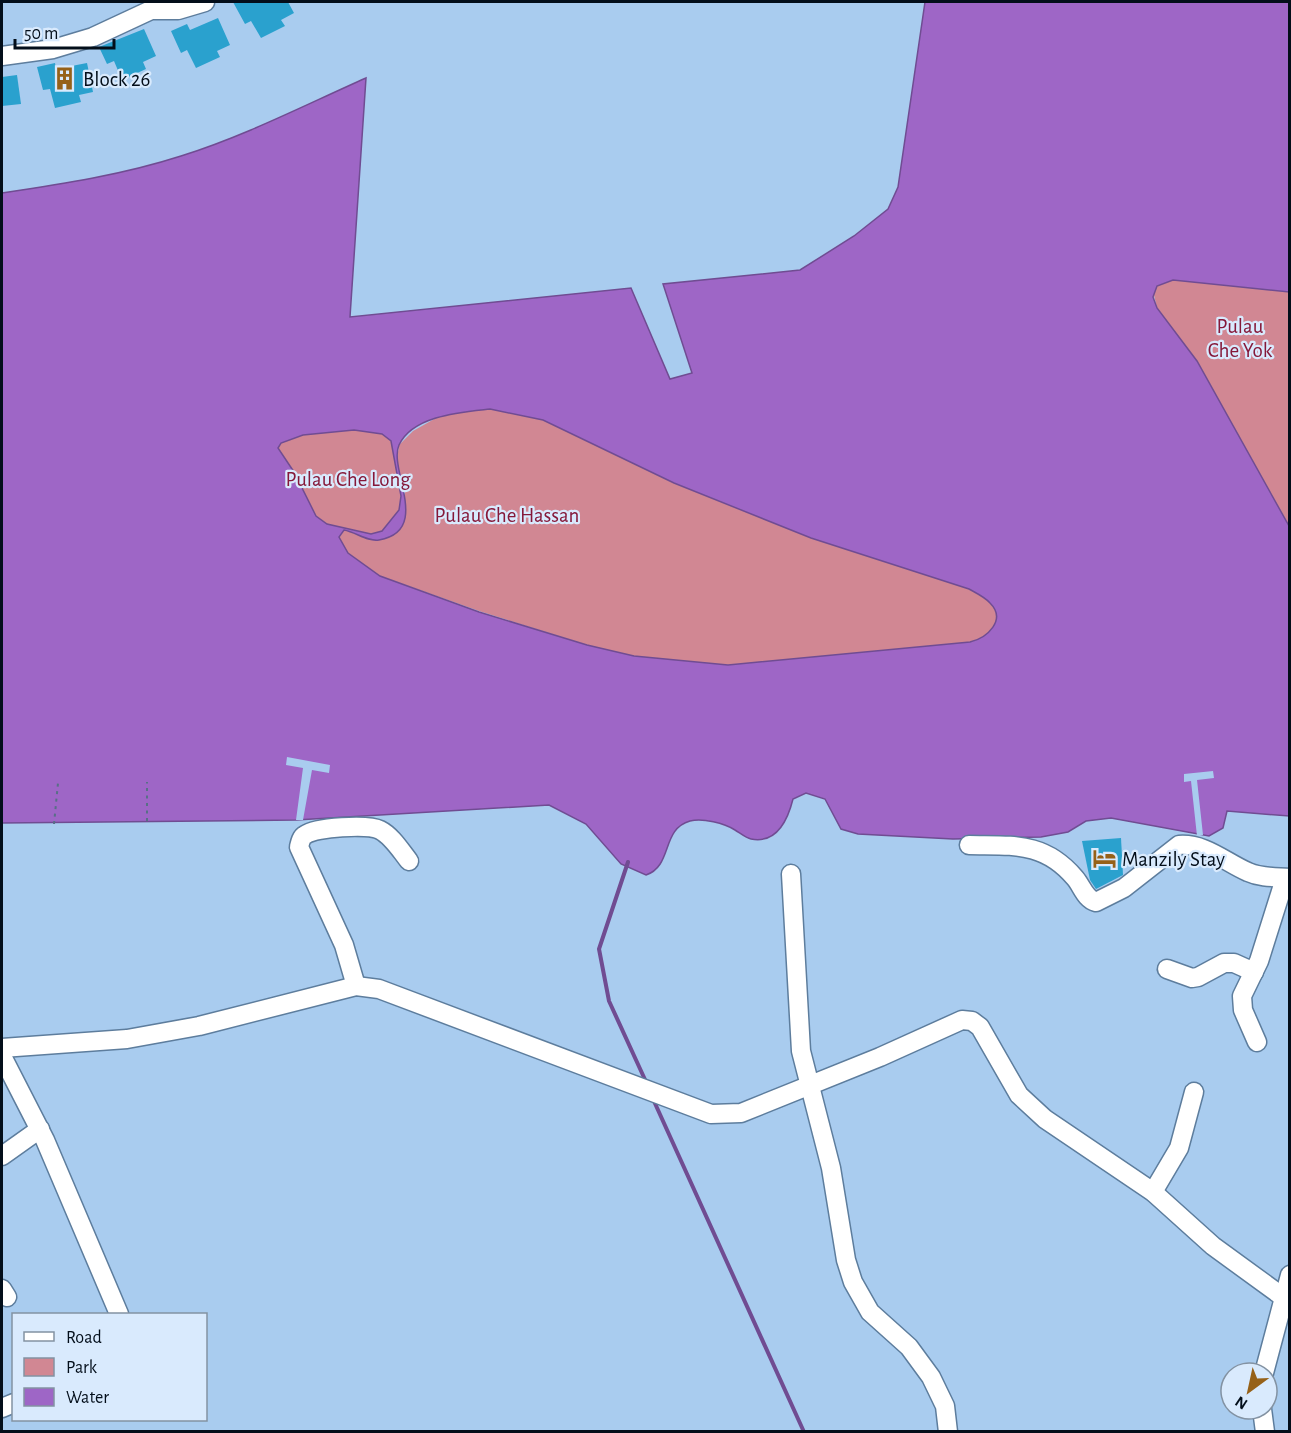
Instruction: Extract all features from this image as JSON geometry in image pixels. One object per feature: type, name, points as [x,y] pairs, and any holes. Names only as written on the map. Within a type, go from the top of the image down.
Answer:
[{"type":"street","points":[[2,56],[53,49],[93,37],[151,10],[178,10],[205,2]]},
{"type":"street","points":[[356,987],[344,945],[299,847],[306,834],[331,829],[378,829],[387,834],[410,861]]},
{"type":"street","points":[[969,845],[1037,848],[1071,874],[1087,896],[1096,902],[1124,888],[1179,845],[1188,844],[1205,849],[1260,876],[1290,879]]},
{"type":"street","points":[[791,874],[801,1051],[831,1168],[842,1240],[853,1282],[870,1312],[909,1347],[931,1377],[945,1406],[948,1431]]},
{"type":"street","points":[[1257,1042],[1242,1003],[1282,888],[1290,879]]},
{"type":"street","points":[[1167,969],[1192,978],[1224,963],[1234,963],[1254,972]]},
{"type":"street","points":[[2,1048],[127,1039],[199,1026],[356,987],[379,989],[711,1114],[741,1113],[808,1083],[880,1057],[962,1020],[972,1021],[980,1027],[1019,1095],[1045,1119],[1153,1192],[1213,1246],[1282,1297]]},
{"type":"street","points":[[2,1056],[40,1129],[119,1313]]},
{"type":"street","points":[[1153,1192],[1179,1148],[1194,1092]]},
{"type":"street","points":[[2,1156],[40,1129]]},
{"type":"street","points":[[1267,1361],[1282,1297],[1290,1275]]},
{"type":"path","points":[[147,782],[147,821]]},
{"type":"path","points":[[54,824],[58,783]]},
{"type":"green space","name":"Pulau Che Yok","points":[[1173,280],[1289,292],[1289,526],[1197,361],[1157,308],[1153,291],[1157,286]]},
{"type":"green space","name":"Pulau Che Hassan","points":[[490,409],[543,420],[674,483],[811,538],[969,589],[983,597],[995,609],[996,622],[983,637],[970,642],[728,665],[634,656],[587,645],[479,611],[380,576],[348,553],[339,538],[344,530],[378,540],[405,515],[405,487],[396,466],[399,445],[413,431],[445,413]]},
{"type":"green space","name":"Pulau Che Long","points":[[354,430],[382,434],[391,441],[401,496],[399,510],[382,531],[371,534],[327,524],[316,516],[278,448],[281,443],[303,435]]},
{"type":"water","points":[[925,2],[1289,2],[1289,292],[1173,280],[1157,286],[1153,297],[1157,308],[1197,361],[1289,526],[1289,816],[1227,811],[1223,828],[1209,836],[1111,818],[1086,821],[1068,832],[1041,837],[953,839],[858,834],[841,829],[825,799],[806,793],[793,799],[784,822],[768,838],[760,840],[747,838],[725,825],[707,821],[695,820],[681,825],[670,839],[660,864],[646,875],[621,864],[586,824],[549,805],[296,820],[2,823],[2,193],[114,174],[159,163],[252,130],[366,78],[350,317],[631,288],[670,379],[692,373],[663,284],[800,270],[854,236],[888,209],[898,187]],"holes":[[[490,409],[543,420],[674,483],[811,538],[969,589],[983,597],[995,609],[996,622],[983,637],[970,642],[728,665],[634,656],[587,645],[479,612],[380,576],[348,553],[339,537],[344,530],[370,540],[379,540],[395,534],[403,525],[406,512],[405,498],[397,456],[399,445],[406,435],[427,421],[453,414]],[[354,430],[382,434],[391,441],[401,496],[399,510],[382,531],[371,534],[327,524],[316,516],[294,472],[278,448],[281,443],[303,435]]]},
{"type":"pier","points":[[287,757],[330,765],[329,773],[312,770],[303,820],[296,820],[303,768],[286,765]]},
{"type":"pier","points":[[1213,771],[1214,778],[1197,780],[1203,835],[1197,836],[1191,781],[1184,782],[1184,774]]},
{"type":"building","points":[[233,2],[288,2],[294,13],[281,20],[285,26],[261,38],[251,21],[245,24]]},
{"type":"building","points":[[218,18],[230,45],[217,51],[220,57],[196,68],[187,50],[181,53],[171,31],[187,24],[190,30]]},
{"type":"building","points":[[144,29],[156,56],[143,62],[146,69],[122,80],[114,61],[107,64],[99,47]]},
{"type":"building","name":"Block 26","points":[[55,63],[56,69],[87,63],[93,92],[79,95],[81,102],[55,108],[50,89],[43,90],[37,67]]},
{"type":"building","points":[[17,75],[21,104],[2,106],[2,77]]},
{"type":"building","name":"Manzily Stay","points":[[1121,838],[1123,875],[1096,889],[1090,880],[1082,841]]},
{"type":"waterway","points":[[628,862],[599,949],[609,1001],[647,1084]]},
{"type":"waterway","points":[[653,1099],[804,1432]]},
{"type":"place","name":"Block 26","points":[[65,79]]},
{"type":"place","name":"Manzily Stay","points":[[1104,859]]}]
